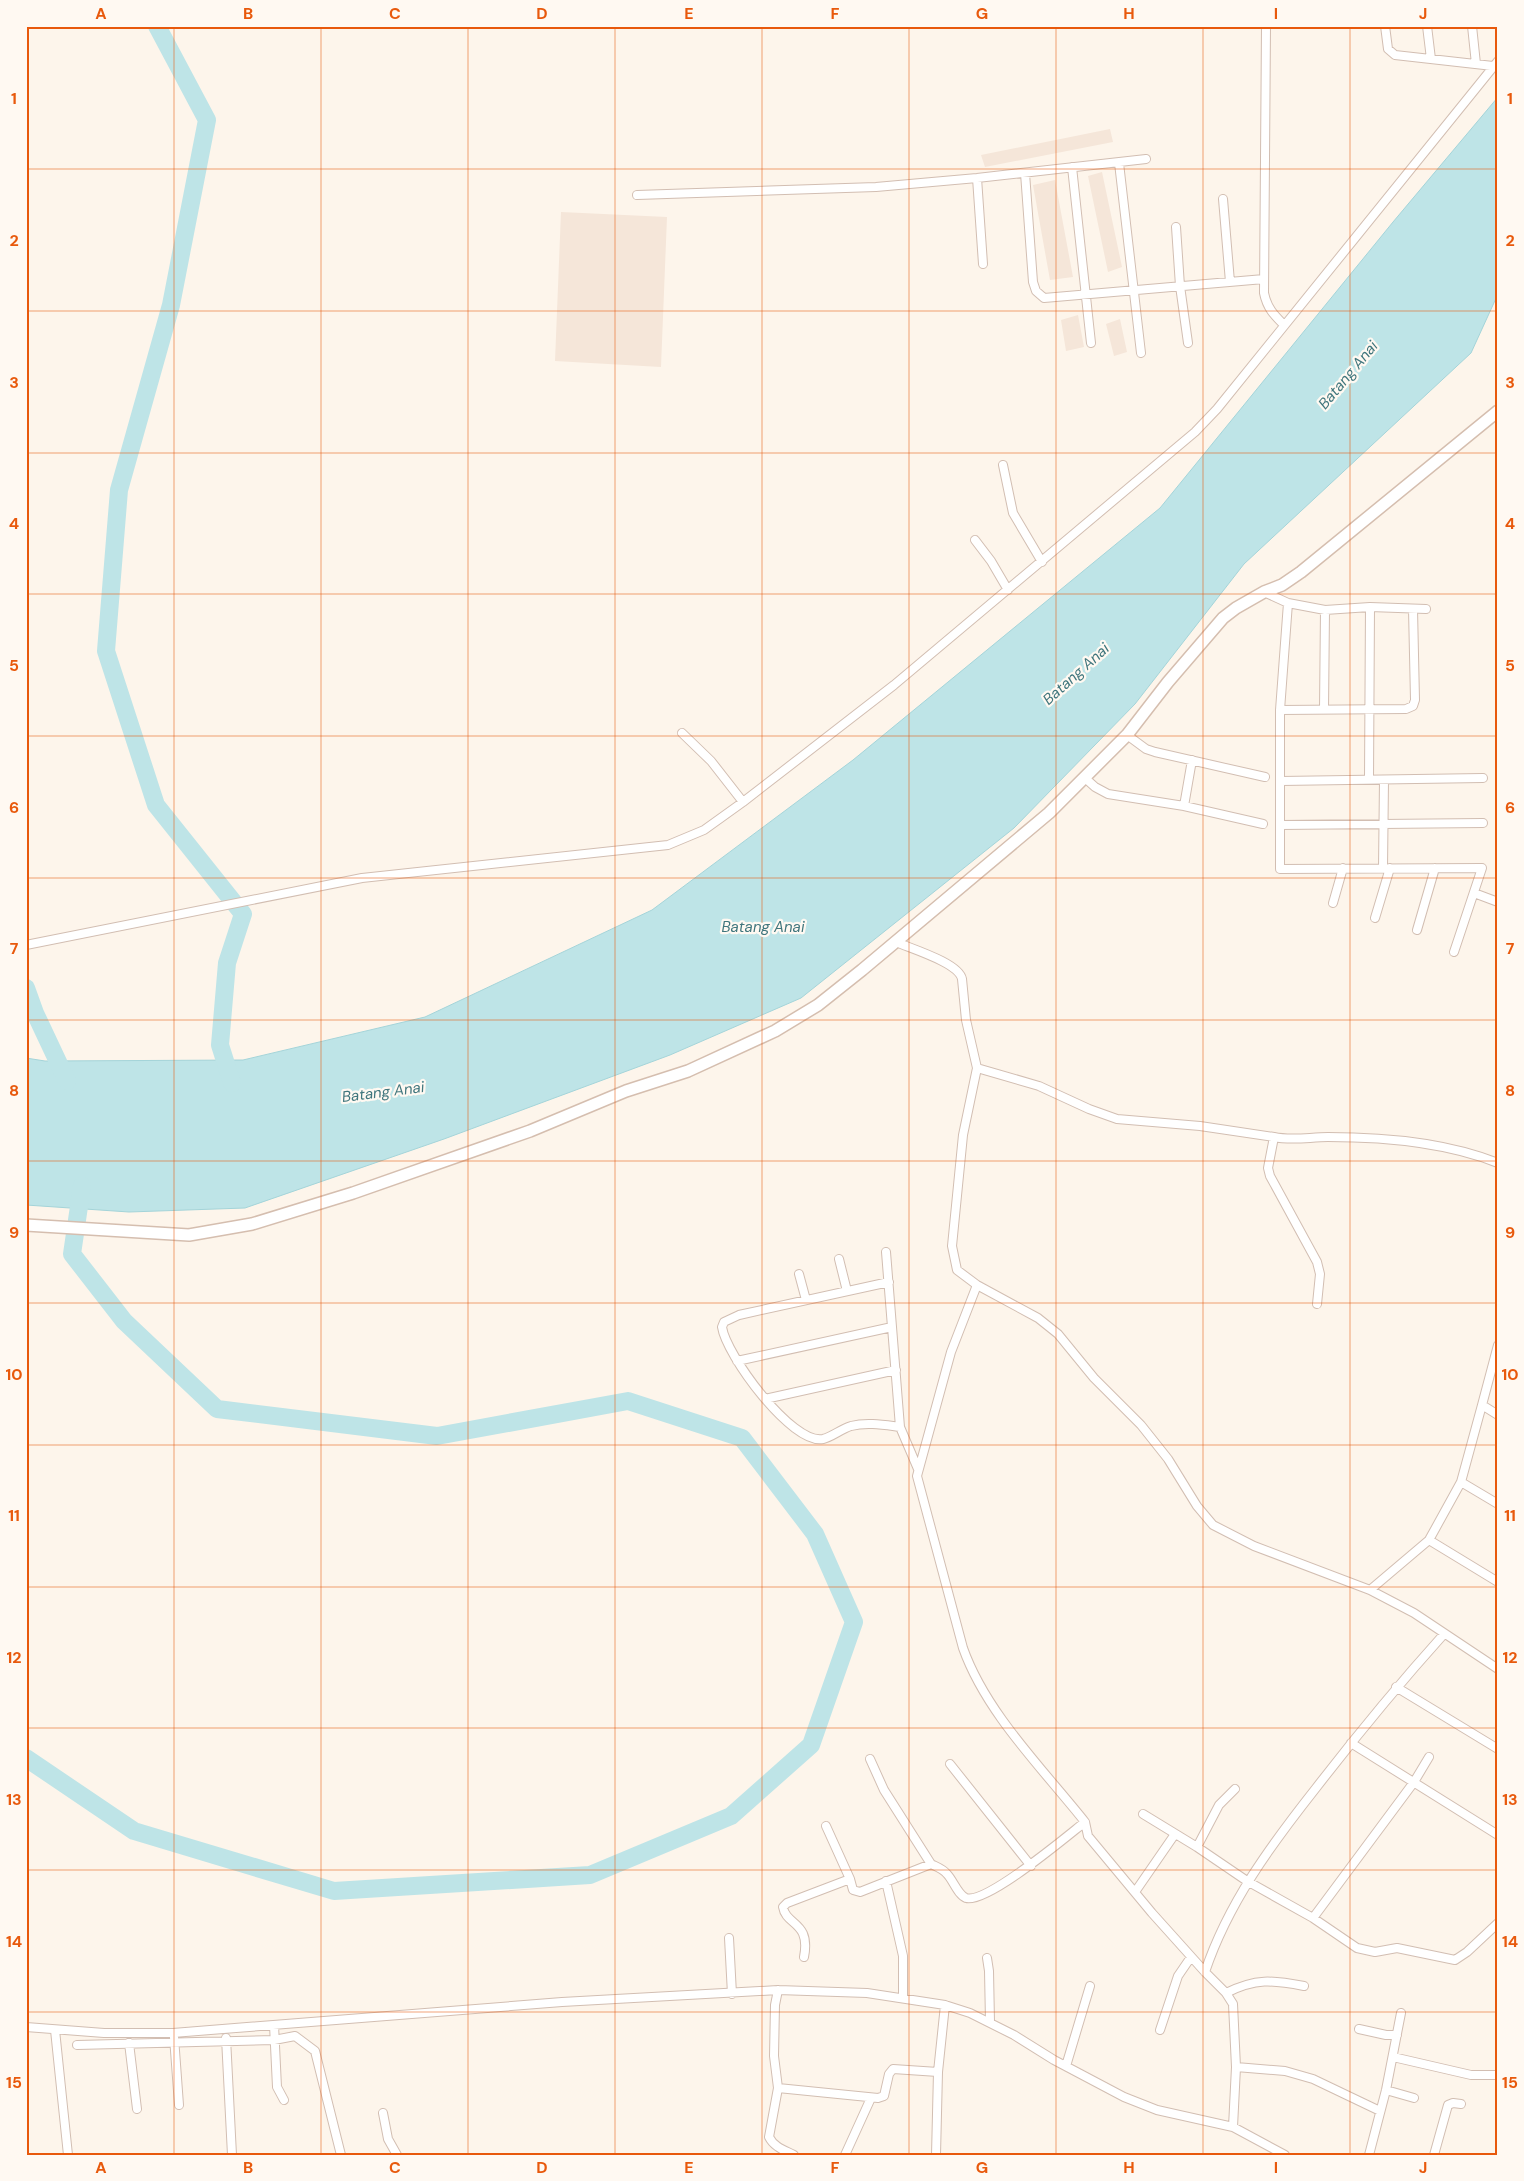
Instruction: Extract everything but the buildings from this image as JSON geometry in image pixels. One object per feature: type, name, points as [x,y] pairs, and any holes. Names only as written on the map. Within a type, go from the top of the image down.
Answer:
[{"type":"street","points":[[1266,26],[1264,279],[1266,303],[1271,312],[1284,324]]},
{"type":"street","points":[[1385,26],[1388,49],[1392,54],[1476,64],[1496,63]]},
{"type":"street","points":[[1427,26],[1431,59]]},
{"type":"street","points":[[1472,26],[1476,64]]},
{"type":"street","points":[[26,945],[362,878],[668,846],[704,830],[894,685],[1173,452],[1206,421],[1496,63]]},
{"type":"street","points":[[637,195],[876,187],[1146,159]]},
{"type":"street","points":[[1119,163],[1141,353]]},
{"type":"street","points":[[1072,167],[1091,343]]},
{"type":"street","points":[[1025,173],[1036,291],[1044,298],[1264,279]]},
{"type":"street","points":[[977,178],[984,264]]},
{"type":"street","points":[[1223,199],[1230,282]]},
{"type":"street","points":[[1176,227],[1180,286],[1188,343]]},
{"type":"street","points":[[26,1225],[189,1235],[228,1230],[311,1207],[468,1154],[530,1131],[626,1091],[688,1071],[775,1031],[818,1005],[1049,813],[1127,735],[1168,682],[1223,618],[1264,592],[1282,585],[1301,572],[1498,411]]},
{"type":"street","points":[[1003,465],[1013,513],[1042,562]]},
{"type":"street","points":[[975,540],[991,561],[1008,590]]},
{"type":"street","points":[[1264,592],[1288,602],[1325,610],[1370,608],[1426,609]]},
{"type":"street","points":[[1288,602],[1280,710],[1280,869],[1482,868],[1454,952]]},
{"type":"street","points":[[1369,780],[1370,608]]},
{"type":"street","points":[[1280,710],[1406,709],[1414,703],[1413,609]]},
{"type":"street","points":[[1324,709],[1325,610]]},
{"type":"street","points":[[682,733],[711,761],[743,802]]},
{"type":"street","points":[[1127,735],[1146,749],[1265,777]]},
{"type":"street","points":[[1184,806],[1192,760]]},
{"type":"street","points":[[1085,778],[1108,794],[1184,806],[1263,824]]},
{"type":"street","points":[[1281,781],[1483,778]]},
{"type":"street","points":[[1375,918],[1386,868],[1383,824],[1384,780]]},
{"type":"street","points":[[1280,826],[1483,823]]},
{"type":"street","points":[[1333,903],[1343,868]]},
{"type":"street","points":[[1417,930],[1435,868]]},
{"type":"street","points":[[1474,894],[1498,902]]},
{"type":"street","points":[[896,942],[953,966],[961,973],[966,1020],[977,1068],[963,1135],[952,1246],[957,1270],[976,1285],[1038,1318],[1058,1334],[1094,1378],[1152,1438],[1168,1459],[1197,1506],[1213,1525],[1254,1546],[1370,1590],[1414,1613],[1498,1669]]},
{"type":"street","points":[[977,1068],[1039,1086],[1089,1109],[1117,1119],[1200,1126],[1285,1139],[1328,1137],[1424,1144],[1483,1157],[1498,1163]]},
{"type":"street","points":[[1274,1137],[1268,1168],[1270,1176],[1316,1262],[1320,1274],[1317,1304]]},
{"type":"street","points":[[886,1252],[900,1427],[918,1468]]},
{"type":"street","points":[[839,1259],[847,1292]]},
{"type":"street","points":[[800,1274],[806,1300]]},
{"type":"street","points":[[888,1282],[739,1315],[724,1322],[722,1327],[723,1336],[737,1361],[765,1399],[794,1428],[810,1438],[822,1439],[850,1426],[869,1424],[900,1427]]},
{"type":"street","points":[[976,1285],[950,1352],[918,1468],[918,1484],[970,1667],[979,1685],[1014,1735],[1085,1822],[1088,1836],[1204,1972],[1226,1993],[1233,2004],[1236,2067],[1233,2128]]},
{"type":"street","points":[[737,1361],[892,1327]]},
{"type":"street","points":[[1370,1590],[1429,1540],[1461,1482],[1498,1345]]},
{"type":"street","points":[[765,1399],[896,1370]]},
{"type":"street","points":[[1482,1405],[1498,1415]]},
{"type":"street","points":[[1461,1482],[1498,1504]]},
{"type":"street","points":[[1429,1540],[1498,1582]]},
{"type":"street","points":[[1204,1972],[1213,1948],[1247,1881],[1350,1743],[1396,1687],[1444,1634]]},
{"type":"street","points":[[1396,1687],[1498,1749]]},
{"type":"street","points":[[1350,1743],[1498,1835]]},
{"type":"street","points":[[1313,1918],[1414,1782],[1428,1757]]},
{"type":"street","points":[[870,1759],[884,1790],[931,1864],[949,1875],[963,1896],[967,1898],[985,1893],[1031,1866],[1085,1822]]},
{"type":"street","points":[[950,1764],[1031,1866]]},
{"type":"street","points":[[1197,1847],[1219,1805],[1235,1789]]},
{"type":"street","points":[[1143,1814],[1197,1847],[1247,1881],[1313,1918],[1357,1948],[1367,1952],[1397,1948],[1454,1960],[1468,1952],[1498,1923]]},
{"type":"street","points":[[826,1826],[850,1879],[853,1890],[858,1892],[931,1864]]},
{"type":"street","points":[[1134,1892],[1175,1834]]},
{"type":"street","points":[[804,1956],[804,1935],[801,1928],[784,1912],[783,1907],[787,1903],[850,1879]]},
{"type":"street","points":[[886,1881],[903,1956],[903,1997]]},
{"type":"street","points":[[729,1938],[732,1994]]},
{"type":"street","points":[[1160,2030],[1178,1976],[1191,1957]]},
{"type":"street","points":[[986,1958],[990,1971],[990,2022]]},
{"type":"street","points":[[1226,1993],[1243,1984],[1262,1980],[1304,1986]]},
{"type":"street","points":[[1066,2066],[1090,1986]]},
{"type":"street","points":[[778,1990],[775,2005],[774,2056],[778,2088],[770,2137],[777,2147],[794,2155]]},
{"type":"street","points":[[26,2027],[104,2033],[173,2033],[562,2002],[778,1990],[867,1993],[903,1997],[945,2005],[990,2022],[1124,2097],[1157,2110],[1233,2128],[1285,2155]]},
{"type":"street","points":[[936,2155],[938,2072],[945,2005]]},
{"type":"street","points":[[1369,2155],[1386,2090],[1401,2013]]},
{"type":"street","points":[[274,2025],[277,2088],[284,2100]]},
{"type":"street","points":[[226,2028],[232,2155]]},
{"type":"street","points":[[1360,2029],[1386,2035],[1397,2035]]},
{"type":"street","points":[[55,2030],[68,2155]]},
{"type":"street","points":[[173,2033],[179,2105]]},
{"type":"street","points":[[77,2045],[274,2040],[295,2036],[315,2051],[341,2155]]},
{"type":"street","points":[[129,2043],[137,2108]]},
{"type":"street","points":[[1393,2057],[1471,2075],[1498,2075]]},
{"type":"street","points":[[1236,2067],[1285,2071],[1313,2079],[1380,2111]]},
{"type":"street","points":[[778,2088],[871,2098],[884,2096],[889,2074],[893,2070],[938,2072]]},
{"type":"street","points":[[1386,2090],[1414,2098]]},
{"type":"street","points":[[845,2155],[871,2098]]},
{"type":"street","points":[[1434,2155],[1448,2105],[1452,2103],[1461,2104]]},
{"type":"street","points":[[382,2113],[388,2139],[397,2155]]},
{"type":"shaded area","points":[[1110,129],[1113,142],[985,167],[981,155]]},
{"type":"shaded area","points":[[1102,172],[1122,267],[1108,272],[1088,176]]},
{"type":"shaded area","points":[[1055,180],[1073,277],[1050,280],[1033,185]]},
{"type":"shaded area","points":[[561,212],[667,217],[661,367],[555,361]]},
{"type":"shaded area","points":[[1078,315],[1084,347],[1066,351],[1061,320]]},
{"type":"shaded area","points":[[1120,319],[1127,352],[1114,356],[1106,324]]},
{"type":"water","name":"Batang Anai","points":[[1498,97],[1498,294],[1471,353],[1244,564],[1135,704],[1014,828],[801,998],[670,1055],[444,1139],[245,1208],[129,1212],[26,1205],[26,1058],[45,1061],[243,1060],[425,1017],[652,910],[853,760],[1160,508],[1393,222]]},
{"type":"waterway","points":[[157,26],[207,120],[171,305],[119,490],[106,651],[156,805],[243,914],[227,963],[220,1045],[232,1083]]},
{"type":"waterway","points":[[26,988],[35,1013],[67,1081]]},
{"type":"waterway","points":[[26,1758],[134,1831],[334,1891],[590,1875],[731,1816],[811,1745],[854,1622],[815,1534],[742,1438],[628,1401],[437,1436],[217,1409],[124,1321],[72,1254],[82,1186]]}]
